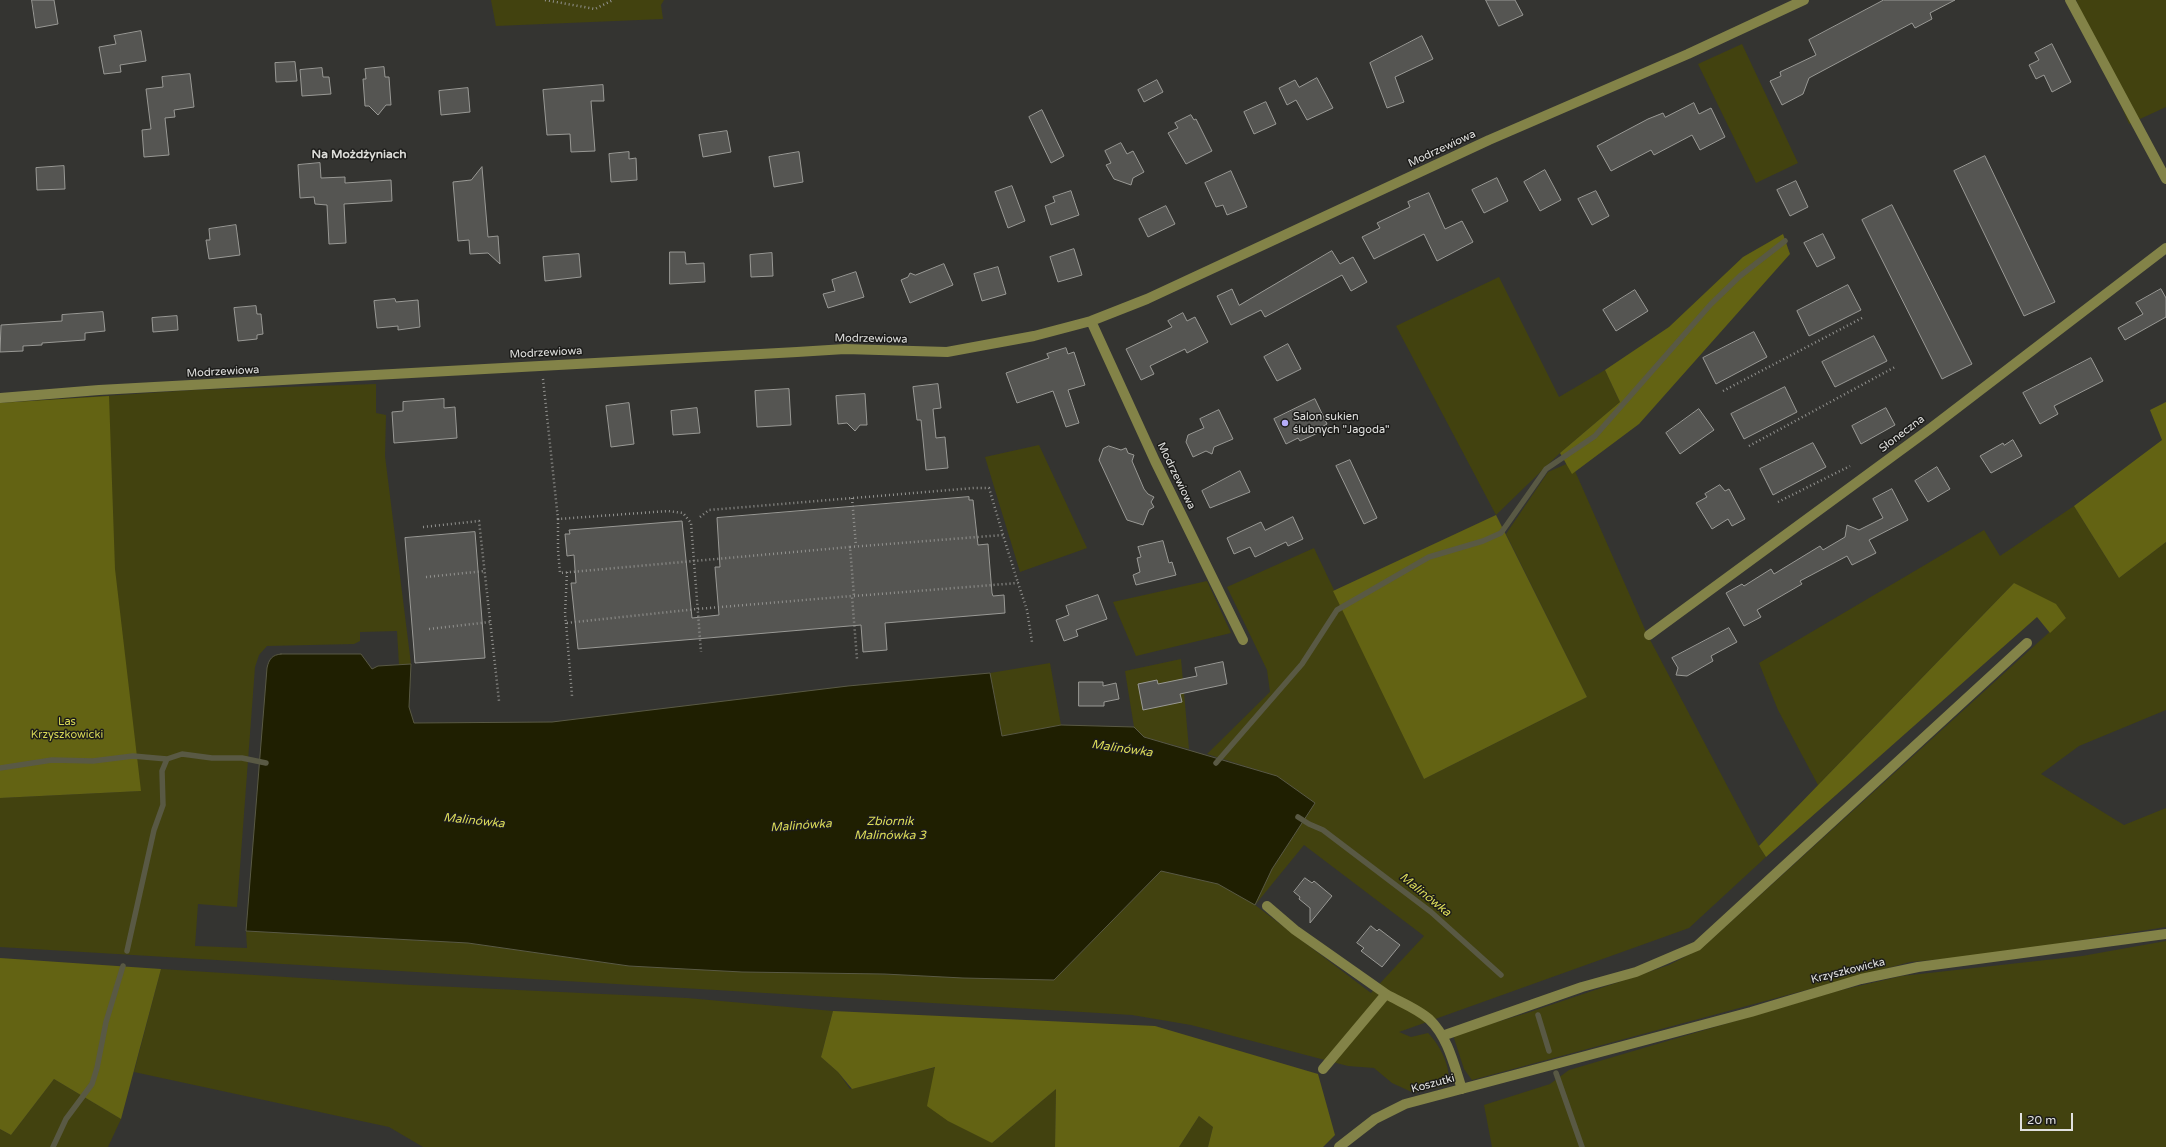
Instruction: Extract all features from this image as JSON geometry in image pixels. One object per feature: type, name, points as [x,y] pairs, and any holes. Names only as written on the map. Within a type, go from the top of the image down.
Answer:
[{"type":"street","name":"Modrzewiowa","points":[[0,398],[99,390],[290,381],[542,364],[845,349],[947,352],[1034,336],[1107,317],[1185,283],[1489,140],[1688,54],[1804,0]]},
{"type":"street","points":[[2070,0],[2166,179]]},
{"type":"street","name":"Słoneczna","points":[[1649,635],[1931,428],[2166,248]]},
{"type":"street","name":"Modrzewiowa","points":[[1091,322],[1155,461],[1243,640]]},
{"type":"street","points":[[1440,1032],[1582,987],[1636,972],[1697,946],[2027,643]]},
{"type":"street","points":[[1267,906],[1295,930],[1386,994],[1428,1018],[1440,1032],[1450,1052],[1462,1089]]},
{"type":"street","name":"Krzyszkowicka","points":[[1544,1068],[1882,975],[1918,967],[2166,934]]},
{"type":"street","points":[[1323,1069],[1386,994]]},
{"type":"street","name":"Koszutki","points":[[1339,1147],[1375,1118],[1389,1110],[1405,1104],[1544,1068]]},
{"type":"path","points":[[544,0],[595,9],[613,0]]},
{"type":"path","points":[[1723,391],[1862,318]]},
{"type":"path","points":[[542,364],[558,519],[560,573],[856,546],[1003,536]]},
{"type":"path","points":[[1749,446],[1895,367]]},
{"type":"path","points":[[1778,502],[1850,466]]},
{"type":"path","points":[[700,517],[709,510],[989,488],[1018,583],[1028,610],[1032,642]]},
{"type":"path","points":[[852,498],[856,546]]},
{"type":"path","points":[[558,519],[668,511],[683,513],[691,523],[701,652]]},
{"type":"path","points":[[423,528],[479,521],[499,701]]},
{"type":"path","points":[[850,547],[857,659]]},
{"type":"path","points":[[426,577],[485,571]]},
{"type":"path","points":[[567,572],[564,614],[572,696]]},
{"type":"path","points":[[566,623],[697,609],[1018,583]]},
{"type":"path","points":[[429,629],[490,622]]},
{"type":"shaded area","points":[[491,0],[664,0],[661,5],[663,19],[496,26]]},
{"type":"shaded area","points":[[2076,0],[2166,0],[2166,107],[2129,124]]},
{"type":"shaded area","points":[[1742,44],[1798,163],[1756,183],[1698,64]]},
{"type":"shaded area","points":[[1499,277],[1559,397],[1605,370],[1620,402],[1560,453],[1496,515],[1396,326]]},
{"type":"shaded area","points":[[376,384],[376,413],[386,415],[385,456],[411,664],[399,665],[397,631],[360,632],[360,641],[354,644],[267,646],[259,655],[255,667],[237,907],[198,904],[195,946],[247,948],[246,931],[468,943],[629,966],[1054,980],[1161,871],[1218,884],[1255,904],[1272,869],[1315,803],[1277,776],[1207,754],[1270,692],[1267,670],[1227,587],[1314,548],[1424,779],[1587,697],[1506,534],[1548,472],[1571,462],[1647,634],[1766,857],[1689,928],[1399,1032],[1411,1037],[1428,1033],[1441,1050],[1447,1064],[1449,1078],[1448,1085],[1414,1093],[1392,1083],[1374,1068],[1348,1066],[1191,1025],[1132,1015],[0,947],[0,798],[140,791],[0,403],[194,390]],"holes":[[[1304,845],[1424,936],[1371,993],[1255,905]]]},
{"type":"shaded area","points":[[1039,445],[1087,548],[1020,572],[985,457]]},
{"type":"shaded area","points":[[2074,506],[2119,578],[2166,542],[2166,710],[2079,746],[2041,774],[2124,825],[2166,808],[2166,927],[1986,955],[1910,962],[1472,1080],[1464,1069],[1453,1035],[1527,1013],[1669,965],[1702,948],[2066,617],[2014,583],[1818,785],[1778,710],[1759,663],[1984,530],[2000,556]]},
{"type":"shaded area","points":[[1207,581],[1231,633],[1136,656],[1113,602]]},
{"type":"shaded area","points":[[1181,659],[1189,749],[1144,737],[1134,727],[1125,671]]},
{"type":"shaded area","points":[[1050,663],[1061,725],[1002,736],[990,673]]},
{"type":"shaded area","points":[[2166,941],[2166,1147],[1492,1147],[1484,1105],[1550,1084],[1569,1070],[1837,991],[1902,976],[2082,956]]},
{"type":"shaded area","points":[[161,969],[412,985],[687,998],[833,1011],[821,1057],[838,1072],[850,1089],[936,1067],[992,1143],[1056,1089],[1055,1147],[423,1147],[389,1127],[134,1072]]},
{"type":"shaded area","points":[[54,1079],[121,1119],[108,1147],[0,1147],[0,1129],[11,1135]]},
{"type":"shaded area","points":[[1199,1116],[1213,1127],[1208,1147],[1179,1147]]},
{"type":"green space","points":[[1783,234],[1790,254],[1639,424],[1572,474],[1560,453],[1620,402],[1605,370],[1669,327],[1743,257]]},
{"type":"green space","name":"Las Krzyszkowicki","points":[[109,396],[115,569],[141,791],[0,798],[0,403]]},
{"type":"green space","points":[[2166,402],[2166,542],[2119,578],[2074,506],[2162,440],[2150,410]]},
{"type":"green space","points":[[1496,515],[1587,697],[1424,779],[1333,591]]},
{"type":"green space","points":[[2014,583],[2056,604],[2066,618],[2050,633],[2037,617],[1766,857],[1759,846]]},
{"type":"green space","points":[[0,958],[161,969],[121,1119],[54,1079],[11,1135],[0,1129]]},
{"type":"green space","points":[[833,1011],[1155,1026],[1318,1074],[1335,1135],[1323,1147],[1208,1147],[1213,1127],[1199,1116],[1179,1147],[1055,1147],[1056,1089],[992,1143],[948,1121],[927,1106],[935,1067],[852,1089],[838,1072],[821,1057]]},
{"type":"water","name":"Zbiornik Malinówka 3","points":[[361,654],[372,669],[378,666],[411,664],[409,707],[414,723],[552,722],[848,686],[990,673],[1002,736],[1061,725],[1134,727],[1144,737],[1277,776],[1315,803],[1272,869],[1255,905],[1218,884],[1161,871],[1054,980],[963,978],[884,974],[742,972],[629,966],[468,943],[246,931],[267,668],[271,658],[275,655]]},
{"type":"building","points":[[32,0],[54,0],[58,24],[36,28]]},
{"type":"building","points":[[1486,0],[1515,0],[1523,15],[1499,26]]},
{"type":"building","points":[[1884,0],[1955,0],[1930,13],[1932,19],[1915,28],[1912,23],[1809,78],[1803,94],[1782,105],[1770,81],[1781,76],[1780,72],[1816,55],[1809,40]]},
{"type":"building","points":[[141,31],[146,61],[120,65],[121,72],[104,74],[99,47],[116,44],[114,36]]},
{"type":"building","points":[[1422,36],[1433,59],[1395,77],[1404,102],[1387,108],[1370,63]]},
{"type":"building","points":[[2052,44],[2071,82],[2052,92],[2044,75],[2036,79],[2029,65],[2039,60],[2035,53]]},
{"type":"building","points":[[295,62],[297,81],[276,82],[275,63]]},
{"type":"building","points":[[384,67],[385,77],[389,77],[391,105],[386,105],[378,115],[369,106],[365,106],[363,79],[366,79],[365,69]]},
{"type":"building","points":[[322,68],[323,77],[329,77],[331,94],[302,96],[300,70]]},
{"type":"building","points":[[190,74],[194,107],[174,110],[175,117],[165,118],[169,155],[144,157],[142,130],[151,129],[146,89],[163,87],[162,77]]},
{"type":"building","points":[[1317,78],[1333,108],[1307,120],[1296,100],[1287,105],[1279,88],[1295,80],[1299,87]]},
{"type":"building","points":[[1157,80],[1163,92],[1144,102],[1138,90]]},
{"type":"building","points":[[603,85],[604,101],[591,101],[595,151],[571,152],[570,134],[547,135],[543,90]]},
{"type":"building","points":[[468,88],[470,112],[441,115],[439,91]]},
{"type":"building","points":[[1266,102],[1276,124],[1254,134],[1244,112]]},
{"type":"building","points":[[1694,103],[1699,114],[1711,108],[1725,137],[1700,150],[1692,135],[1654,155],[1651,150],[1611,171],[1597,146],[1648,119],[1663,113],[1665,117]]},
{"type":"building","points":[[1042,110],[1064,156],[1051,163],[1029,117]]},
{"type":"building","points":[[1191,115],[1194,120],[1196,119],[1212,151],[1186,164],[1168,133],[1178,128],[1175,123]]},
{"type":"building","points":[[727,131],[731,152],[703,157],[699,135]]},
{"type":"building","points":[[1121,143],[1127,154],[1133,151],[1144,172],[1133,178],[1131,185],[1114,179],[1106,165],[1111,163],[1105,151]]},
{"type":"building","points":[[629,152],[629,159],[636,158],[637,180],[611,182],[609,154]]},
{"type":"building","points":[[799,152],[803,182],[774,187],[769,157]]},
{"type":"building","points":[[1985,156],[2055,302],[2024,316],[1954,171]]},
{"type":"building","points":[[320,163],[321,178],[345,177],[345,183],[391,180],[392,201],[344,204],[346,243],[329,244],[327,205],[315,204],[314,197],[300,198],[298,165]]},
{"type":"building","points":[[64,166],[65,189],[37,190],[36,168]]},
{"type":"building","points":[[482,167],[488,237],[498,236],[500,264],[488,253],[470,254],[469,240],[458,241],[453,182],[471,180]]},
{"type":"building","points":[[1545,170],[1561,200],[1540,211],[1524,182]]},
{"type":"building","points":[[1231,171],[1247,207],[1227,215],[1223,205],[1216,207],[1205,183]]},
{"type":"building","points":[[1497,178],[1508,201],[1484,213],[1472,190]]},
{"type":"building","points":[[1796,181],[1808,207],[1790,216],[1777,190]]},
{"type":"building","points":[[1012,186],[1025,221],[1008,228],[995,192]]},
{"type":"building","points":[[1071,191],[1079,215],[1051,225],[1045,206],[1055,202],[1053,197]]},
{"type":"building","points":[[1596,191],[1609,216],[1592,225],[1578,199]]},
{"type":"building","points":[[1429,193],[1445,229],[1462,221],[1473,242],[1437,261],[1424,234],[1374,259],[1362,237],[1380,228],[1377,223],[1410,207],[1408,202]]},
{"type":"building","points":[[1892,205],[1972,364],[1942,379],[1862,220]]},
{"type":"building","points":[[1166,206],[1175,224],[1148,237],[1139,219]]},
{"type":"building","points":[[236,225],[240,255],[209,259],[206,240],[210,240],[209,229]]},
{"type":"building","points":[[1823,234],[1835,258],[1817,267],[1804,243]]},
{"type":"building","points":[[1074,249],[1082,275],[1058,282],[1050,257]]},
{"type":"building","points":[[1332,251],[1340,264],[1353,257],[1367,282],[1351,291],[1342,275],[1265,317],[1261,310],[1231,325],[1217,296],[1232,289],[1239,305]]},
{"type":"building","points":[[670,252],[685,252],[686,264],[704,263],[705,282],[670,284]]},
{"type":"building","points":[[772,253],[773,276],[751,277],[750,255]]},
{"type":"building","points":[[579,254],[581,277],[545,281],[543,257]]},
{"type":"building","points":[[944,264],[953,285],[910,303],[901,280],[908,277],[910,273],[915,275]]},
{"type":"building","points":[[998,267],[1006,294],[982,301],[974,274]]},
{"type":"building","points":[[856,272],[864,297],[828,308],[823,294],[835,291],[832,280]]},
{"type":"building","points":[[1848,285],[1861,310],[1809,336],[1797,311]]},
{"type":"building","points":[[2161,289],[2166,298],[2166,317],[2125,340],[2118,328],[2143,314],[2136,303]]},
{"type":"building","points":[[1635,290],[1648,311],[1616,331],[1603,310]]},
{"type":"building","points":[[395,299],[396,302],[418,300],[420,327],[398,330],[398,326],[377,328],[374,301]]},
{"type":"building","points":[[256,306],[257,314],[261,314],[263,334],[257,335],[257,339],[238,341],[234,308]]},
{"type":"building","points":[[103,312],[105,331],[85,333],[85,340],[42,343],[42,345],[23,346],[23,351],[0,352],[1,325],[62,321],[62,315]]},
{"type":"building","points":[[1183,313],[1187,321],[1195,317],[1208,342],[1187,353],[1185,349],[1150,366],[1154,374],[1141,380],[1126,349],[1172,327],[1168,321]]},
{"type":"building","points":[[177,316],[178,330],[153,332],[152,318]]},
{"type":"building","points":[[1754,332],[1767,357],[1716,384],[1703,358]]},
{"type":"building","points":[[1874,336],[1887,361],[1835,387],[1822,362]]},
{"type":"building","points":[[1288,344],[1301,369],[1277,381],[1264,357]]},
{"type":"building","points":[[1066,348],[1068,354],[1074,352],[1085,385],[1068,390],[1079,423],[1066,427],[1053,391],[1017,403],[1006,373],[1049,358],[1047,354]]},
{"type":"building","points":[[2091,358],[2103,381],[2054,406],[2058,414],[2040,424],[2023,393]]},
{"type":"building","points":[[938,384],[941,408],[933,409],[936,438],[945,437],[948,468],[926,470],[921,420],[917,420],[913,387]]},
{"type":"building","points":[[1785,387],[1797,412],[1744,439],[1731,414]]},
{"type":"building","points":[[789,389],[791,425],[757,427],[755,391]]},
{"type":"building","points":[[865,394],[867,425],[860,425],[855,431],[847,423],[838,424],[836,396]]},
{"type":"building","points":[[444,399],[444,408],[455,407],[457,438],[394,443],[392,412],[403,411],[403,402]]},
{"type":"building","points":[[1315,399],[1327,424],[1316,430],[1318,433],[1300,441],[1298,438],[1286,444],[1274,419]]},
{"type":"building","points":[[629,403],[634,444],[611,447],[606,406]]},
{"type":"building","points":[[697,408],[700,433],[673,435],[671,411]]},
{"type":"building","points":[[1886,408],[1895,425],[1861,444],[1852,426]]},
{"type":"building","points":[[1699,409],[1714,430],[1680,454],[1666,433]]},
{"type":"building","points":[[1219,410],[1233,439],[1214,447],[1212,454],[1206,451],[1193,457],[1186,442],[1188,435],[1204,428],[1200,419]]},
{"type":"building","points":[[2013,440],[2022,456],[1991,473],[1980,456],[2003,443],[2004,445]]},
{"type":"building","points":[[1813,443],[1826,467],[1773,495],[1760,469]]},
{"type":"building","points":[[1109,446],[1121,450],[1126,448],[1128,453],[1134,455],[1132,461],[1144,489],[1148,494],[1154,497],[1151,502],[1154,507],[1149,510],[1143,525],[1127,520],[1099,460],[1103,449]]},
{"type":"building","points":[[1350,460],[1377,518],[1364,524],[1336,466]]},
{"type":"building","points":[[1937,467],[1950,489],[1928,502],[1915,481]]},
{"type":"building","points":[[1240,471],[1250,492],[1210,508],[1202,491]]},
{"type":"building","points":[[1720,485],[1725,491],[1729,489],[1745,519],[1732,526],[1728,519],[1712,529],[1696,503],[1707,497],[1705,494]]},
{"type":"building","points":[[1892,489],[1908,520],[1869,540],[1876,553],[1852,565],[1847,556],[1800,581],[1802,584],[1757,610],[1761,617],[1744,626],[1726,593],[1742,584],[1744,586],[1771,569],[1774,574],[1820,546],[1823,550],[1845,537],[1847,525],[1859,530],[1883,518],[1873,499]]},
{"type":"building","points":[[969,497],[969,500],[973,500],[978,545],[988,544],[992,593],[993,596],[1004,595],[1005,613],[885,623],[887,650],[863,652],[861,625],[578,649],[571,583],[576,583],[574,555],[567,556],[565,534],[570,534],[569,530],[682,521],[692,618],[719,615],[715,567],[720,567],[717,518]]},
{"type":"building","points":[[1293,517],[1303,539],[1288,546],[1286,542],[1255,557],[1250,547],[1234,554],[1227,538],[1261,522],[1265,530]]},
{"type":"building","points":[[475,532],[485,658],[415,663],[405,538]]},
{"type":"building","points":[[1163,541],[1169,563],[1172,562],[1176,575],[1136,585],[1133,575],[1140,572],[1137,558],[1141,557],[1138,547]]},
{"type":"building","points":[[1098,595],[1107,619],[1076,630],[1078,636],[1064,641],[1056,620],[1069,615],[1066,606]]},
{"type":"building","points":[[1729,628],[1737,642],[1711,656],[1713,661],[1687,676],[1676,675],[1678,668],[1672,658]]},
{"type":"building","points":[[1223,662],[1227,684],[1180,694],[1182,702],[1143,710],[1138,684],[1157,680],[1158,684],[1197,676],[1195,668]]},
{"type":"building","points":[[1079,682],[1103,682],[1103,686],[1116,683],[1119,699],[1104,702],[1104,706],[1079,706]]},
{"type":"building","points":[[1305,878],[1312,883],[1314,881],[1332,896],[1310,923],[1310,908],[1299,899],[1300,897],[1294,892]]},
{"type":"building","points":[[1371,926],[1377,931],[1379,929],[1400,945],[1382,967],[1361,951],[1364,948],[1357,943]]},
{"type":"waterway","points":[[1216,763],[1302,664],[1337,610],[1429,557],[1483,541],[1501,533],[1546,469],[1595,436],[1711,304],[1740,276],[1785,241]]},
{"type":"waterway","name":"Malinówka","points":[[0,768],[52,760],[93,761],[133,756],[167,759],[182,754],[212,758],[242,758],[266,763]]},
{"type":"waterway","points":[[127,951],[154,830],[163,805],[162,771],[167,759]]},
{"type":"waterway","name":"Malinówka","points":[[1298,817],[1323,830],[1431,912],[1501,975]]},
{"type":"waterway","points":[[53,1147],[66,1119],[92,1084],[97,1068],[106,1022],[123,966]]},
{"type":"waterway","name":"Malinówka","points":[[1538,1015],[1549,1051]]},
{"type":"waterway","name":"Malinówka","points":[[1556,1073],[1582,1147]]},
{"type":"place","name":"Salon sukien ślubnych \"Jagoda\"","points":[[1285,423]]},
{"type":"district","name":"Na Możdżyniach","points":[[359,155]]}]
